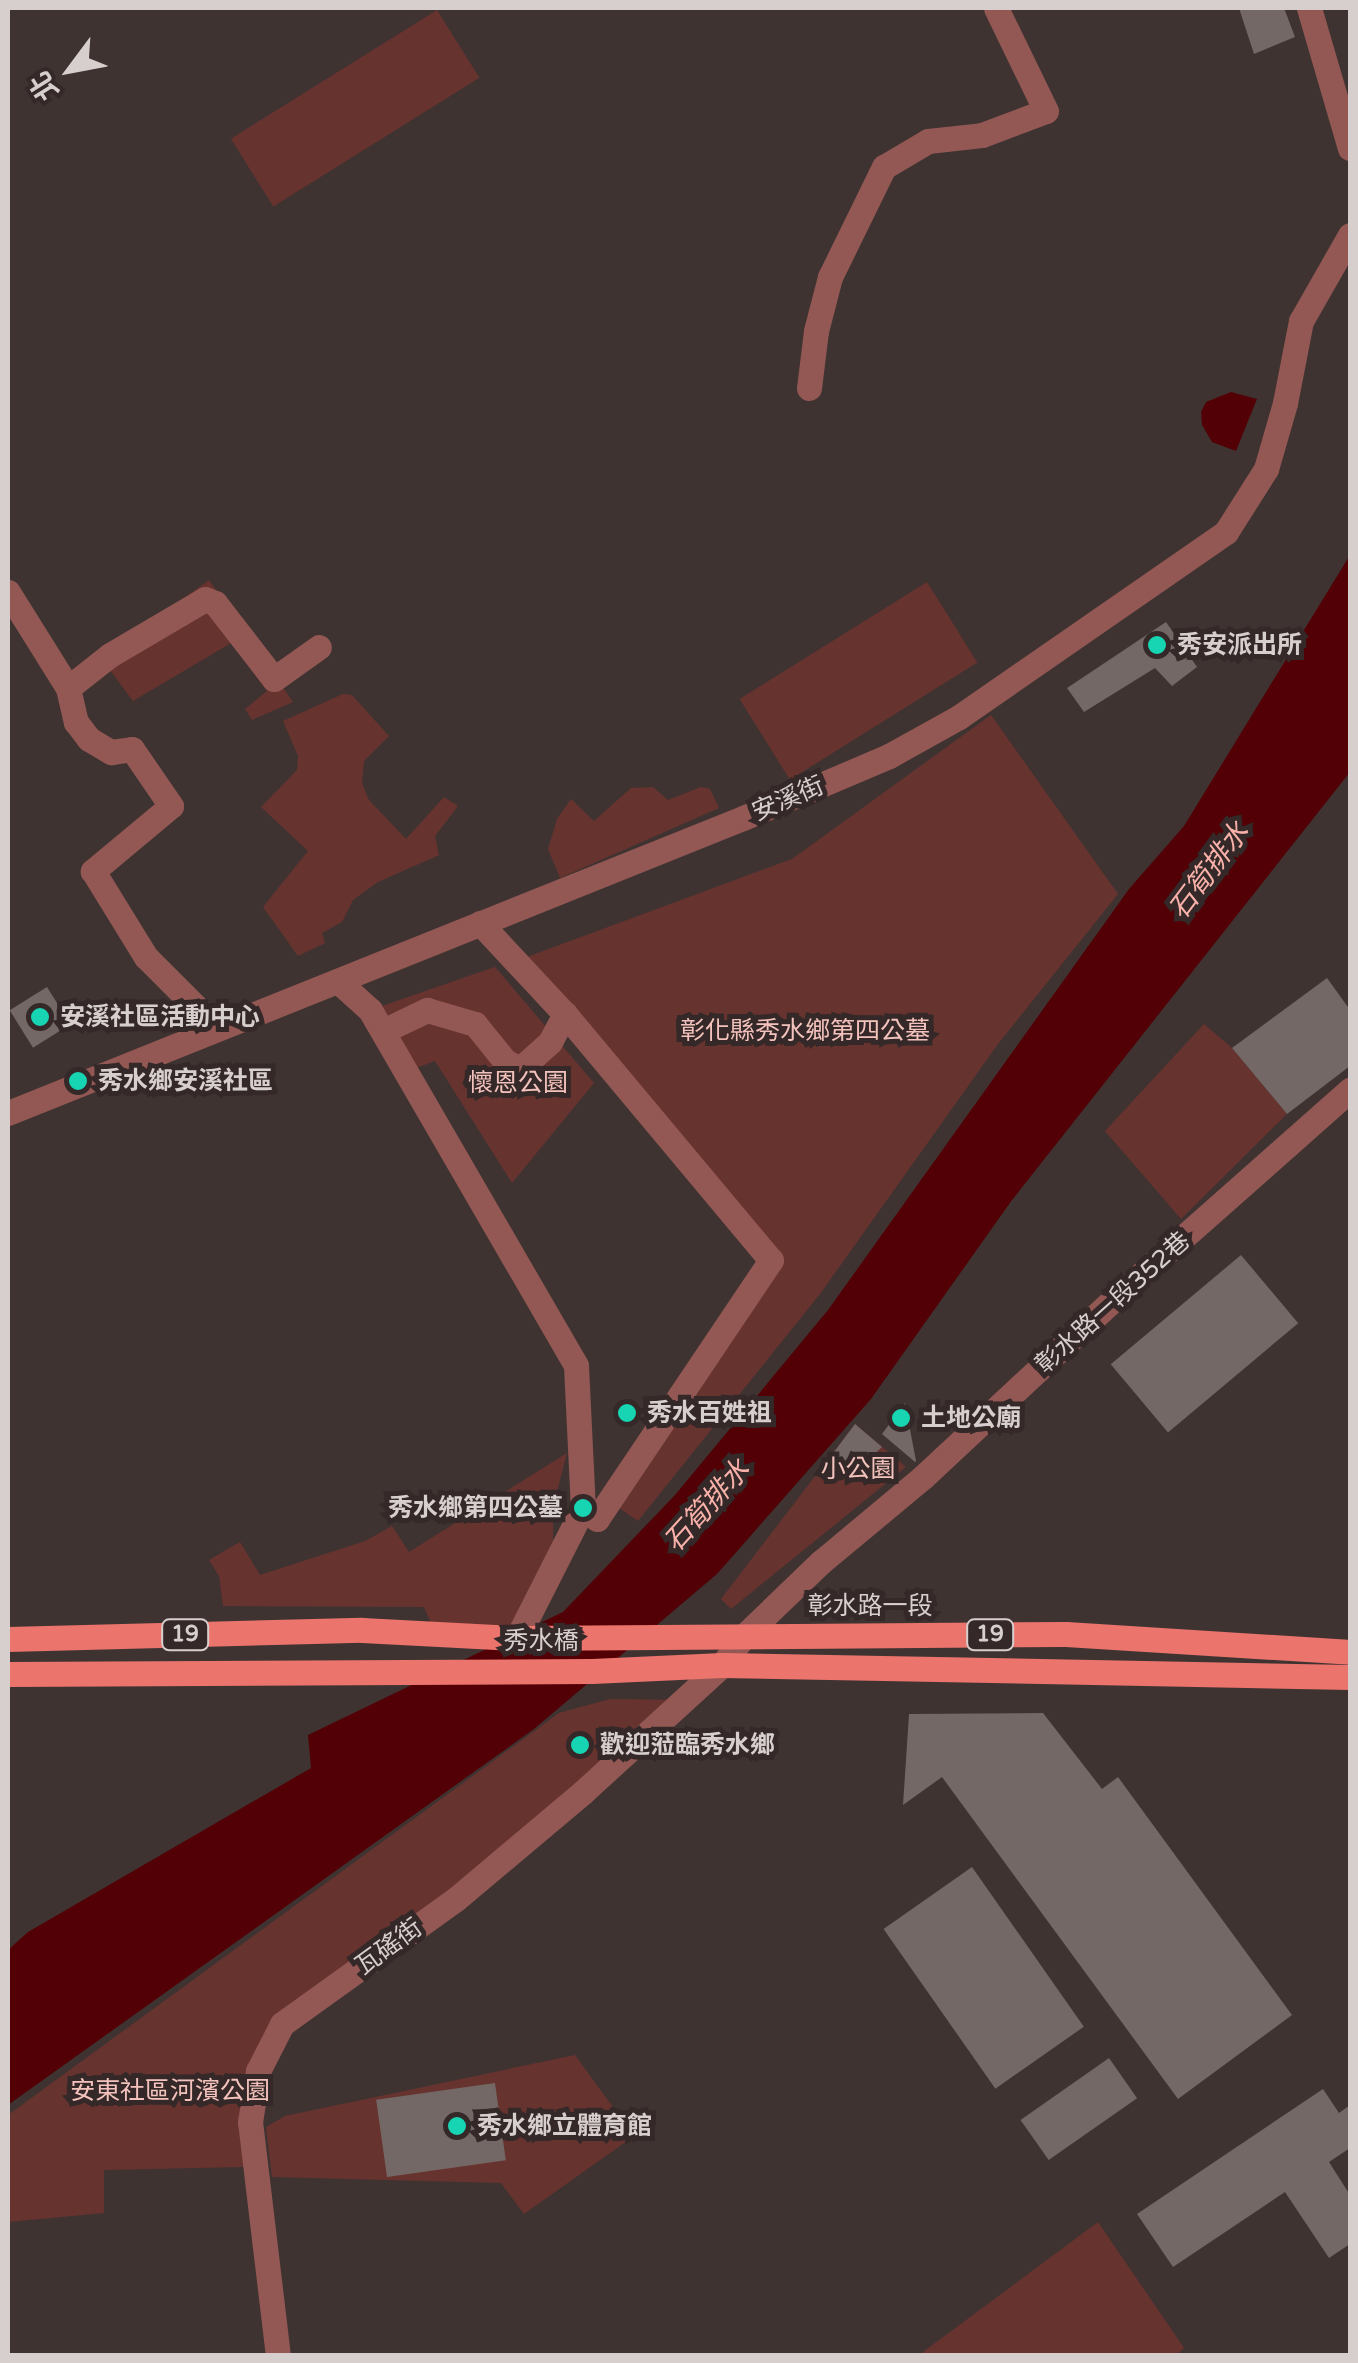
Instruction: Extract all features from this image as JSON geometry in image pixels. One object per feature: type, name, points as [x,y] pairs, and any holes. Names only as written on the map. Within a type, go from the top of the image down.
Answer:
[{"type":"main road","name":"秀水橋","points":[[8,1639],[362,1630],[517,1638],[629,1638]]},
{"type":"main road","name":"彰水路一段","points":[[629,1638],[1066,1634],[1350,1652]]},
{"type":"main road","name":"秀水橋","points":[[8,1674],[722,1666]]},
{"type":"main road","name":"19","points":[[722,1666],[1350,1677]]},
{"type":"street","points":[[809,388],[816,331],[830,277],[884,167],[928,142],[982,135],[1046,110],[996,8]]},
{"type":"street","points":[[1309,8],[1350,148]]},
{"type":"street","name":"安溪街","points":[[8,1112],[215,1026],[339,982],[888,756],[985,700],[1226,532],[1266,469],[1285,404],[1300,321],[1350,235]]},
{"type":"street","points":[[8,592],[68,688],[76,722],[89,740],[111,752],[132,749],[172,806],[93,870],[98,884],[146,957],[215,1026]]},
{"type":"street","points":[[68,688],[110,655],[205,599],[215,603],[274,679],[319,648]]},
{"type":"street","points":[[480,923],[565,1014],[771,1260],[597,1519],[583,1508]]},
{"type":"street","points":[[339,982],[370,1010],[576,1366],[583,1508],[517,1638]]},
{"type":"street","points":[[382,1031],[426,1010],[476,1024],[505,1061],[520,1069],[550,1042],[565,1014]]},
{"type":"street","name":"彰水路一段352巷","points":[[743,1637],[820,1562],[922,1477],[1118,1295],[1350,1090]]},
{"type":"street","name":"瓦磘街","points":[[278,2356],[250,2122],[258,2071],[282,2024],[456,1899],[722,1666],[743,1637]]},
{"type":"green space","points":[[437,10],[479,78],[273,207],[231,139]]},
{"type":"green space","points":[[209,580],[293,702],[252,720],[245,709],[267,691],[231,643],[133,701],[101,658]]},
{"type":"green space","points":[[927,582],[977,663],[790,780],[740,699]]},
{"type":"green space","points":[[343,694],[352,695],[389,736],[364,761],[362,783],[369,800],[406,839],[444,797],[458,806],[435,836],[439,855],[378,882],[353,900],[342,922],[322,933],[325,943],[298,956],[263,907],[308,851],[261,807],[297,770],[298,756],[283,721]]},
{"type":"green space","name":"彰化縣秀水鄉第四公墓","points":[[991,715],[1118,894],[998,1044],[820,1294],[638,1521],[619,1508],[781,1260],[527,957],[792,859]]},
{"type":"green space","points":[[653,787],[668,800],[701,787],[710,789],[719,808],[560,878],[548,849],[557,819],[571,799],[594,821],[631,788]]},
{"type":"green space","name":"懷恩公園","points":[[495,967],[594,1083],[512,1183],[435,1061],[411,1070],[376,1008]]},
{"type":"green space","points":[[1204,1024],[1232,1048],[1287,1114],[1181,1219],[1105,1131]]},
{"type":"green space","name":"小公園","points":[[855,1424],[906,1467],[731,1609],[721,1599]]},
{"type":"green space","points":[[567,1453],[553,1507],[553,1542],[511,1631],[434,1630],[424,1607],[223,1606],[219,1576],[209,1560],[240,1542],[260,1575],[365,1541],[392,1526],[409,1552]]},
{"type":"green space","name":"安東社區河濱公園","points":[[610,1699],[695,1700],[434,1902],[282,2011],[243,2167],[104,2170],[104,2213],[8,2222],[8,2115],[559,1713]]},
{"type":"green space","name":"秀水鄉立體育館","points":[[575,2055],[634,2136],[524,2214],[501,2183],[272,2177],[266,2127],[285,2116]]},
{"type":"green space","points":[[1098,2222],[1184,2348],[1175,2356],[919,2355]]},
{"type":"water","points":[[1231,392],[1257,399],[1236,451],[1212,442],[1202,425],[1201,412],[1206,402]]},
{"type":"water","name":"石筍排水","points":[[1350,555],[1350,772],[1012,1200],[871,1399],[717,1574],[534,1729],[8,2105],[8,1950],[28,1932],[311,1768],[308,1735],[563,1612],[675,1495],[828,1310],[1129,889],[1184,826]]},
{"type":"building","points":[[1239,8],[1284,8],[1295,37],[1254,54]]},
{"type":"building","name":"秀安派出所","points":[[1166,622],[1197,667],[1172,686],[1155,668],[1084,712],[1067,688]]},
{"type":"building","points":[[1327,978],[1350,1010],[1350,1066],[1287,1114],[1232,1048]]},
{"type":"building","name":"安溪社區活動中心","points":[[47,987],[70,1024],[33,1048],[10,1010]]},
{"type":"building","points":[[1241,1255],[1298,1323],[1168,1432],[1111,1364]]},
{"type":"building","name":"土地公廟","points":[[905,1403],[916,1461],[915,1462],[882,1434]]},
{"type":"building","points":[[855,1424],[882,1447],[847,1479],[825,1464]]},
{"type":"building","points":[[1043,1713],[1102,1789],[1118,1777],[1292,2015],[1178,2099],[942,1777],[903,1805],[909,1714]]},
{"type":"building","points":[[972,1867],[1084,2027],[995,2089],[884,1929]]},
{"type":"building","points":[[1109,2058],[1137,2098],[1049,2160],[1021,2120]]},
{"type":"building","name":"秀水鄉立體育館","points":[[495,2083],[506,2160],[387,2177],[376,2100]]},
{"type":"building","points":[[1323,2089],[1339,2113],[1350,2105],[1350,2148],[1329,2162],[1350,2195],[1350,2244],[1329,2258],[1285,2192],[1173,2267],[1137,2214]]},
{"type":"place","name":"秀安派出所","points":[[1157,645]]},
{"type":"place","name":"安溪社區活動中心","points":[[40,1017]]},
{"type":"place","name":"秀水鄉安溪社區","points":[[78,1081]]},
{"type":"place","name":"秀水百姓祖","points":[[627,1413]]},
{"type":"place","name":"土地公廟","points":[[901,1418]]},
{"type":"place","name":"秀水鄉第四公墓","points":[[583,1508]]},
{"type":"place","name":"歡迎蒞臨秀水鄉","points":[[580,1745]]},
{"type":"place","name":"秀水鄉立體育館","points":[[457,2126]]}]
